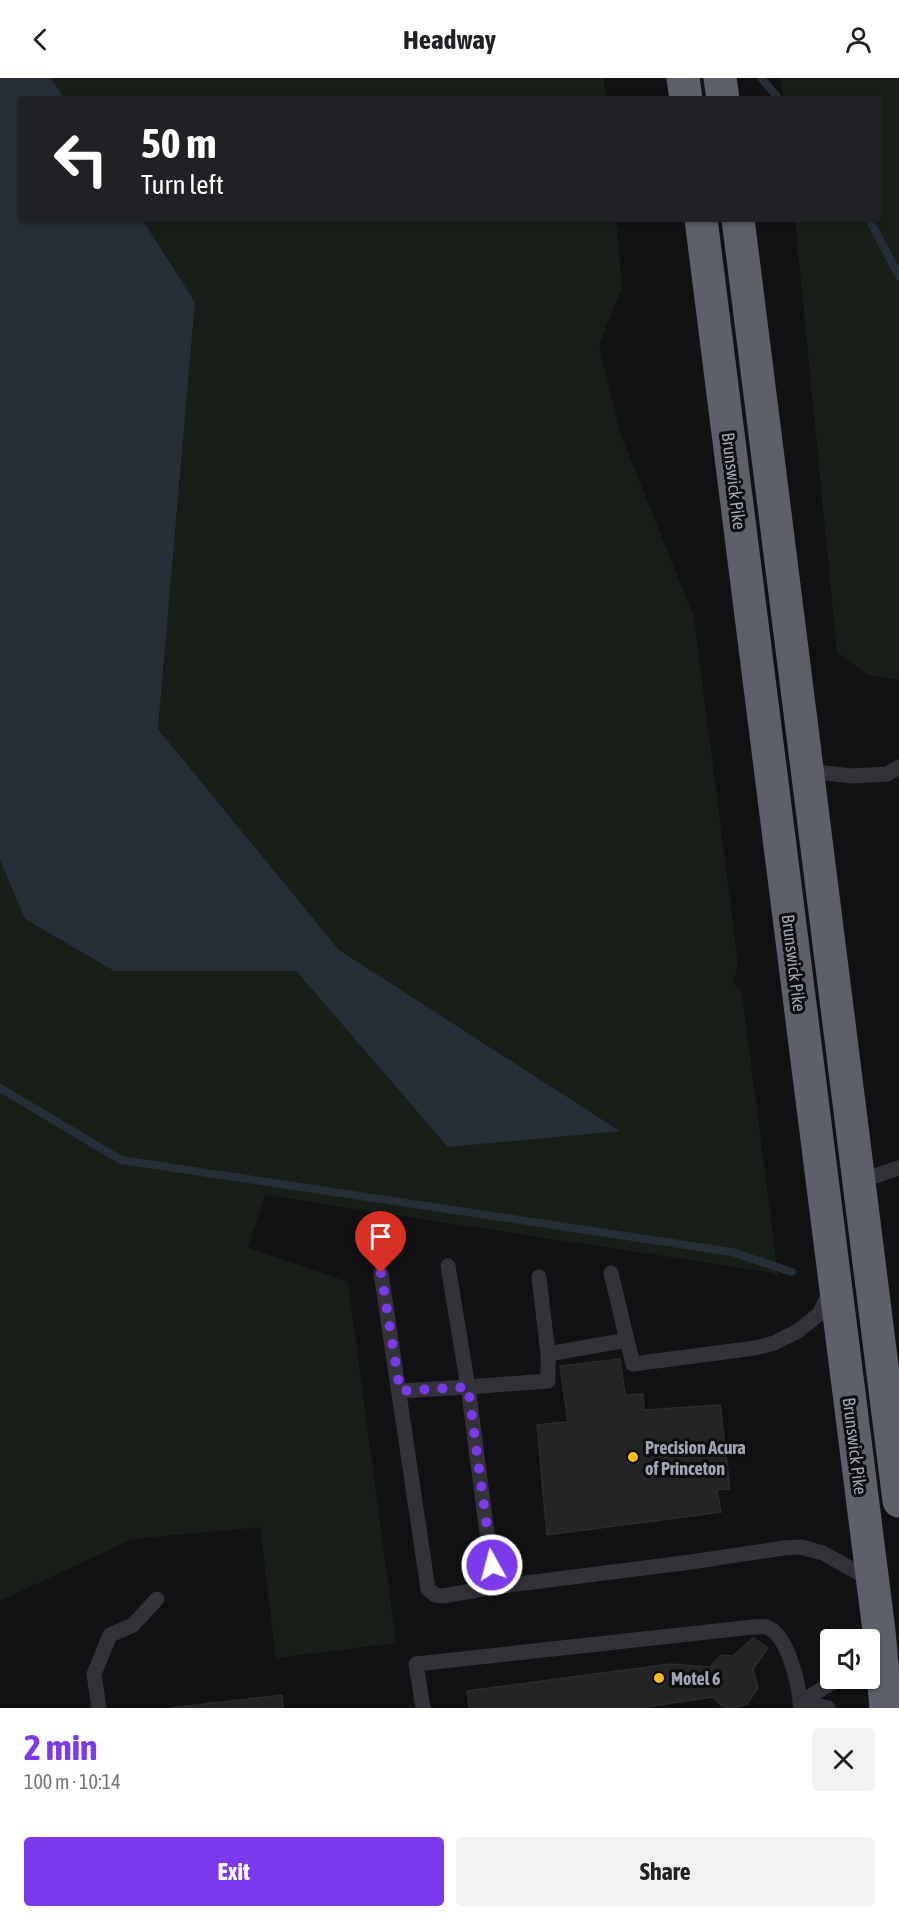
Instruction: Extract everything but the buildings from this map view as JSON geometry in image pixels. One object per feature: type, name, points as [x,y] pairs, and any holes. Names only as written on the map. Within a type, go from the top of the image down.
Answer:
[{"type":"highway","points":[[683,78],[686,96]]},
{"type":"highway","points":[[720,78],[723,96]]},
{"type":"highway","name":"Brunswick Pike","points":[[701,222],[872,1581],[874,1629]]},
{"type":"highway","name":"Brunswick Pike","points":[[738,222],[859,1180],[890,1357],[899,1501]]},
{"type":"highway","name":"Brunswick Pike","points":[[880,1673],[886,1708]]},
{"type":"lane","points":[[808,771],[852,776],[875,775],[887,774],[899,766]]},
{"type":"lane","points":[[859,1180],[899,1168]]},
{"type":"lane","points":[[448,1266],[468,1387],[494,1587]]},
{"type":"lane","points":[[381,1273],[428,1589],[435,1595],[443,1596],[494,1587],[691,1562],[775,1548],[801,1548],[823,1553],[872,1581]]},
{"type":"lane","points":[[611,1273],[633,1364],[766,1346],[798,1331],[819,1314],[835,1282]]},
{"type":"lane","points":[[400,1391],[548,1381],[548,1354],[539,1277]]},
{"type":"lane","points":[[548,1354],[627,1340]]},
{"type":"lane","points":[[99,1708],[94,1674],[110,1635],[133,1625],[157,1599]]},
{"type":"lane","points":[[423,1708],[416,1664],[753,1627],[766,1627],[780,1637],[789,1653],[801,1705]]},
{"type":"lane","points":[[801,1705],[824,1689]]},
{"type":"lane","points":[[801,1705],[828,1708]]},
{"type":"shaded area","points":[[0,78],[51,78],[62,96],[18,96],[18,222],[144,222],[195,302],[158,729],[339,950],[620,1131],[448,1147],[296,971],[114,971],[25,919],[0,860]]},
{"type":"shaded area","points":[[51,78],[604,78],[605,96],[62,96]]},
{"type":"shaded area","points":[[781,78],[899,78],[899,680],[868,675],[837,652],[795,222],[882,222],[882,96],[783,96]]},
{"type":"shaded area","points":[[144,222],[616,222],[622,287],[599,345],[620,433],[694,617],[738,965],[733,982],[742,993],[778,1277],[769,1272],[265,1195],[248,1248],[348,1282],[396,1643],[276,1658],[260,1527],[132,1539],[0,1601],[0,860],[25,919],[114,971],[296,971],[448,1147],[619,1130],[339,950],[158,729],[195,302]]},
{"type":"waterway","points":[[761,78],[776,96]]},
{"type":"waterway","points":[[871,222],[899,276]]},
{"type":"waterway","points":[[0,1088],[121,1160],[732,1252],[792,1272]]},
{"type":"place","name":"Precision Acura of Princeton","points":[[633,1457]]},
{"type":"place","name":"Motel 6","points":[[659,1678]]},
{"type":"route","points":[[381,1273],[400,1391],[468,1387],[492,1565]]}]
